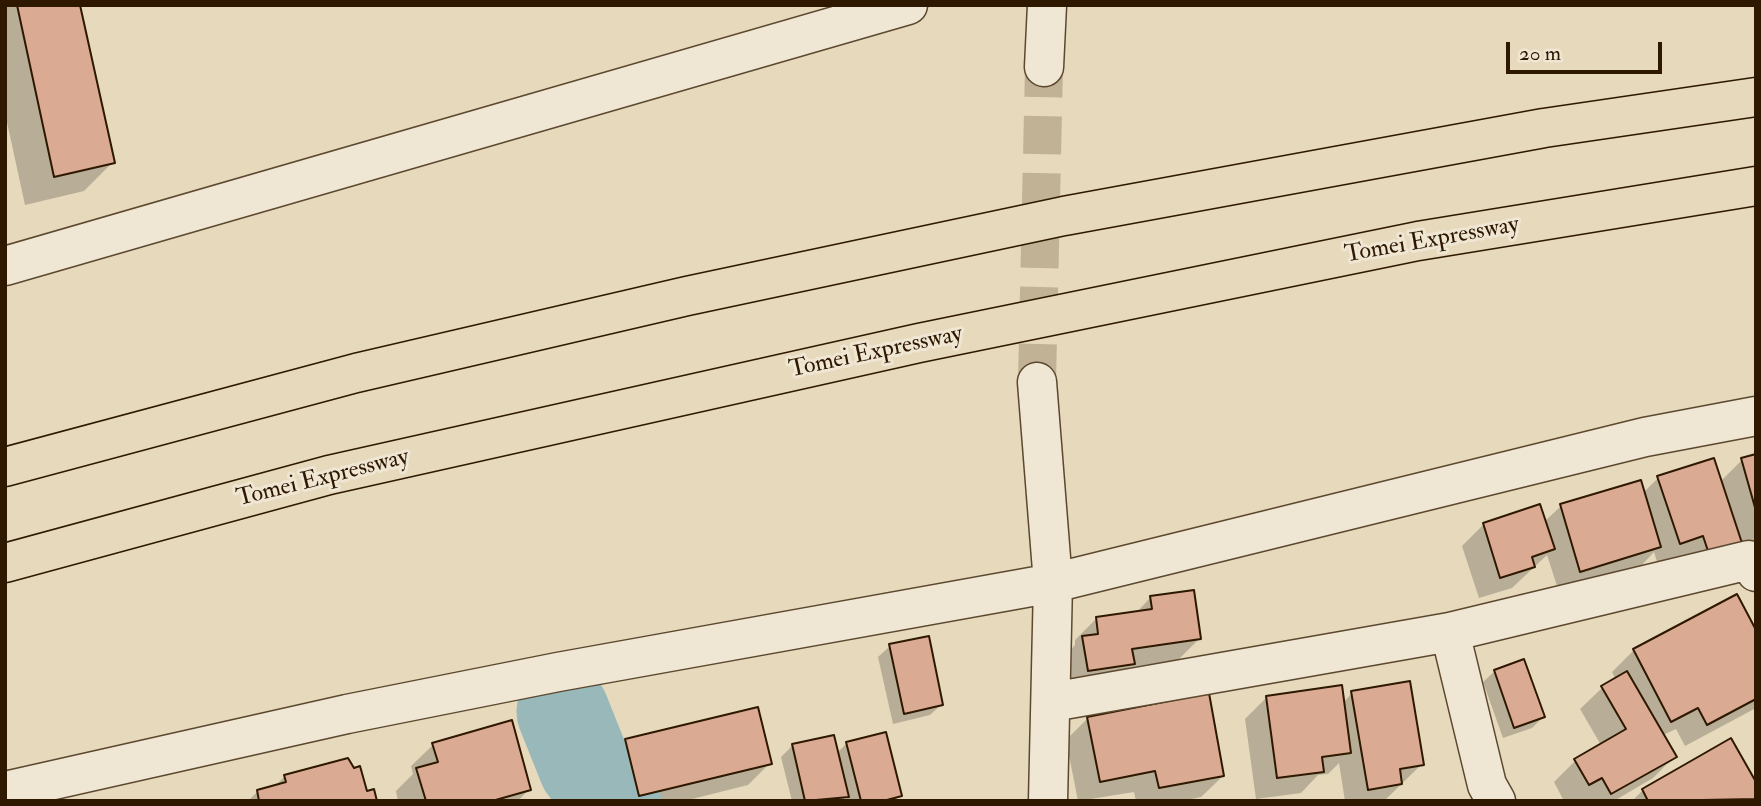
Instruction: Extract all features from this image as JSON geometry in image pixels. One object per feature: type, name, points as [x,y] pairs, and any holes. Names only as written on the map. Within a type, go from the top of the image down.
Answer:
[{"type":"highway","points":[[13,465],[356,373],[687,296],[1051,219],[1544,128],[1756,97]]},
{"type":"highway","name":"Tomei Expressway","points":[[54,562],[329,475],[919,343],[1418,241],[1756,186]]},
{"type":"highway","points":[[5,563],[54,562]]},
{"type":"highway","points":[[5,590],[54,562]]},
{"type":"street","points":[[5,266],[908,5]]},
{"type":"street","points":[[1044,66],[1047,5]]},
{"type":"street","points":[[1037,382],[1053,583],[1048,795]]},
{"type":"street","points":[[5,791],[347,714],[558,671],[1053,583],[1645,437],[1756,416]]},
{"type":"street","points":[[1052,702],[1450,632],[1749,560],[1756,572]]},
{"type":"street","points":[[1450,632],[1487,785],[1496,801]]},
{"type":"building","points":[[17,5],[80,5],[115,163],[54,177]]},
{"type":"building","points":[[1756,454],[1756,511],[1741,458]]},
{"type":"building","points":[[1714,458],[1742,543],[1709,554],[1703,536],[1680,544],[1657,476]]},
{"type":"building","points":[[1641,480],[1661,547],[1580,572],[1560,504]]},
{"type":"building","points":[[1540,504],[1555,549],[1532,557],[1535,567],[1500,578],[1483,523]]},
{"type":"building","points":[[1194,590],[1201,639],[1132,649],[1135,664],[1088,671],[1082,636],[1098,634],[1096,617],[1152,609],[1150,596]]},
{"type":"building","points":[[1737,594],[1756,630],[1756,699],[1707,725],[1698,708],[1671,722],[1633,649]]},
{"type":"building","points":[[929,636],[943,705],[904,714],[889,644]]},
{"type":"building","points":[[1524,659],[1545,717],[1514,728],[1494,670]]},
{"type":"building","points":[[1627,671],[1677,757],[1611,794],[1602,778],[1589,785],[1574,759],[1626,729],[1601,686]]},
{"type":"building","points":[[1410,681],[1424,765],[1400,769],[1402,784],[1368,790],[1351,691]]},
{"type":"building","points":[[1342,685],[1351,753],[1322,757],[1324,772],[1277,778],[1266,696]]},
{"type":"building","points":[[1209,693],[1224,776],[1159,788],[1155,771],[1100,782],[1087,717]]},
{"type":"building","points":[[758,707],[772,764],[639,796],[625,739]]},
{"type":"building","points":[[512,720],[531,790],[492,801],[426,801],[416,768],[438,762],[432,743]]},
{"type":"building","points":[[886,732],[902,796],[883,801],[861,801],[846,742]]},
{"type":"building","points":[[834,735],[849,797],[805,801],[792,744]]},
{"type":"building","points":[[1731,738],[1756,782],[1756,799],[1648,801],[1642,789]]},
{"type":"building","points":[[348,758],[354,768],[360,766],[367,791],[374,789],[377,801],[259,801],[257,790],[286,782],[284,775]]},
{"type":"waterway","points":[[563,712],[585,767],[615,801]]},
{"type":"tunnel","points":[[1037,382],[1044,67]]}]
